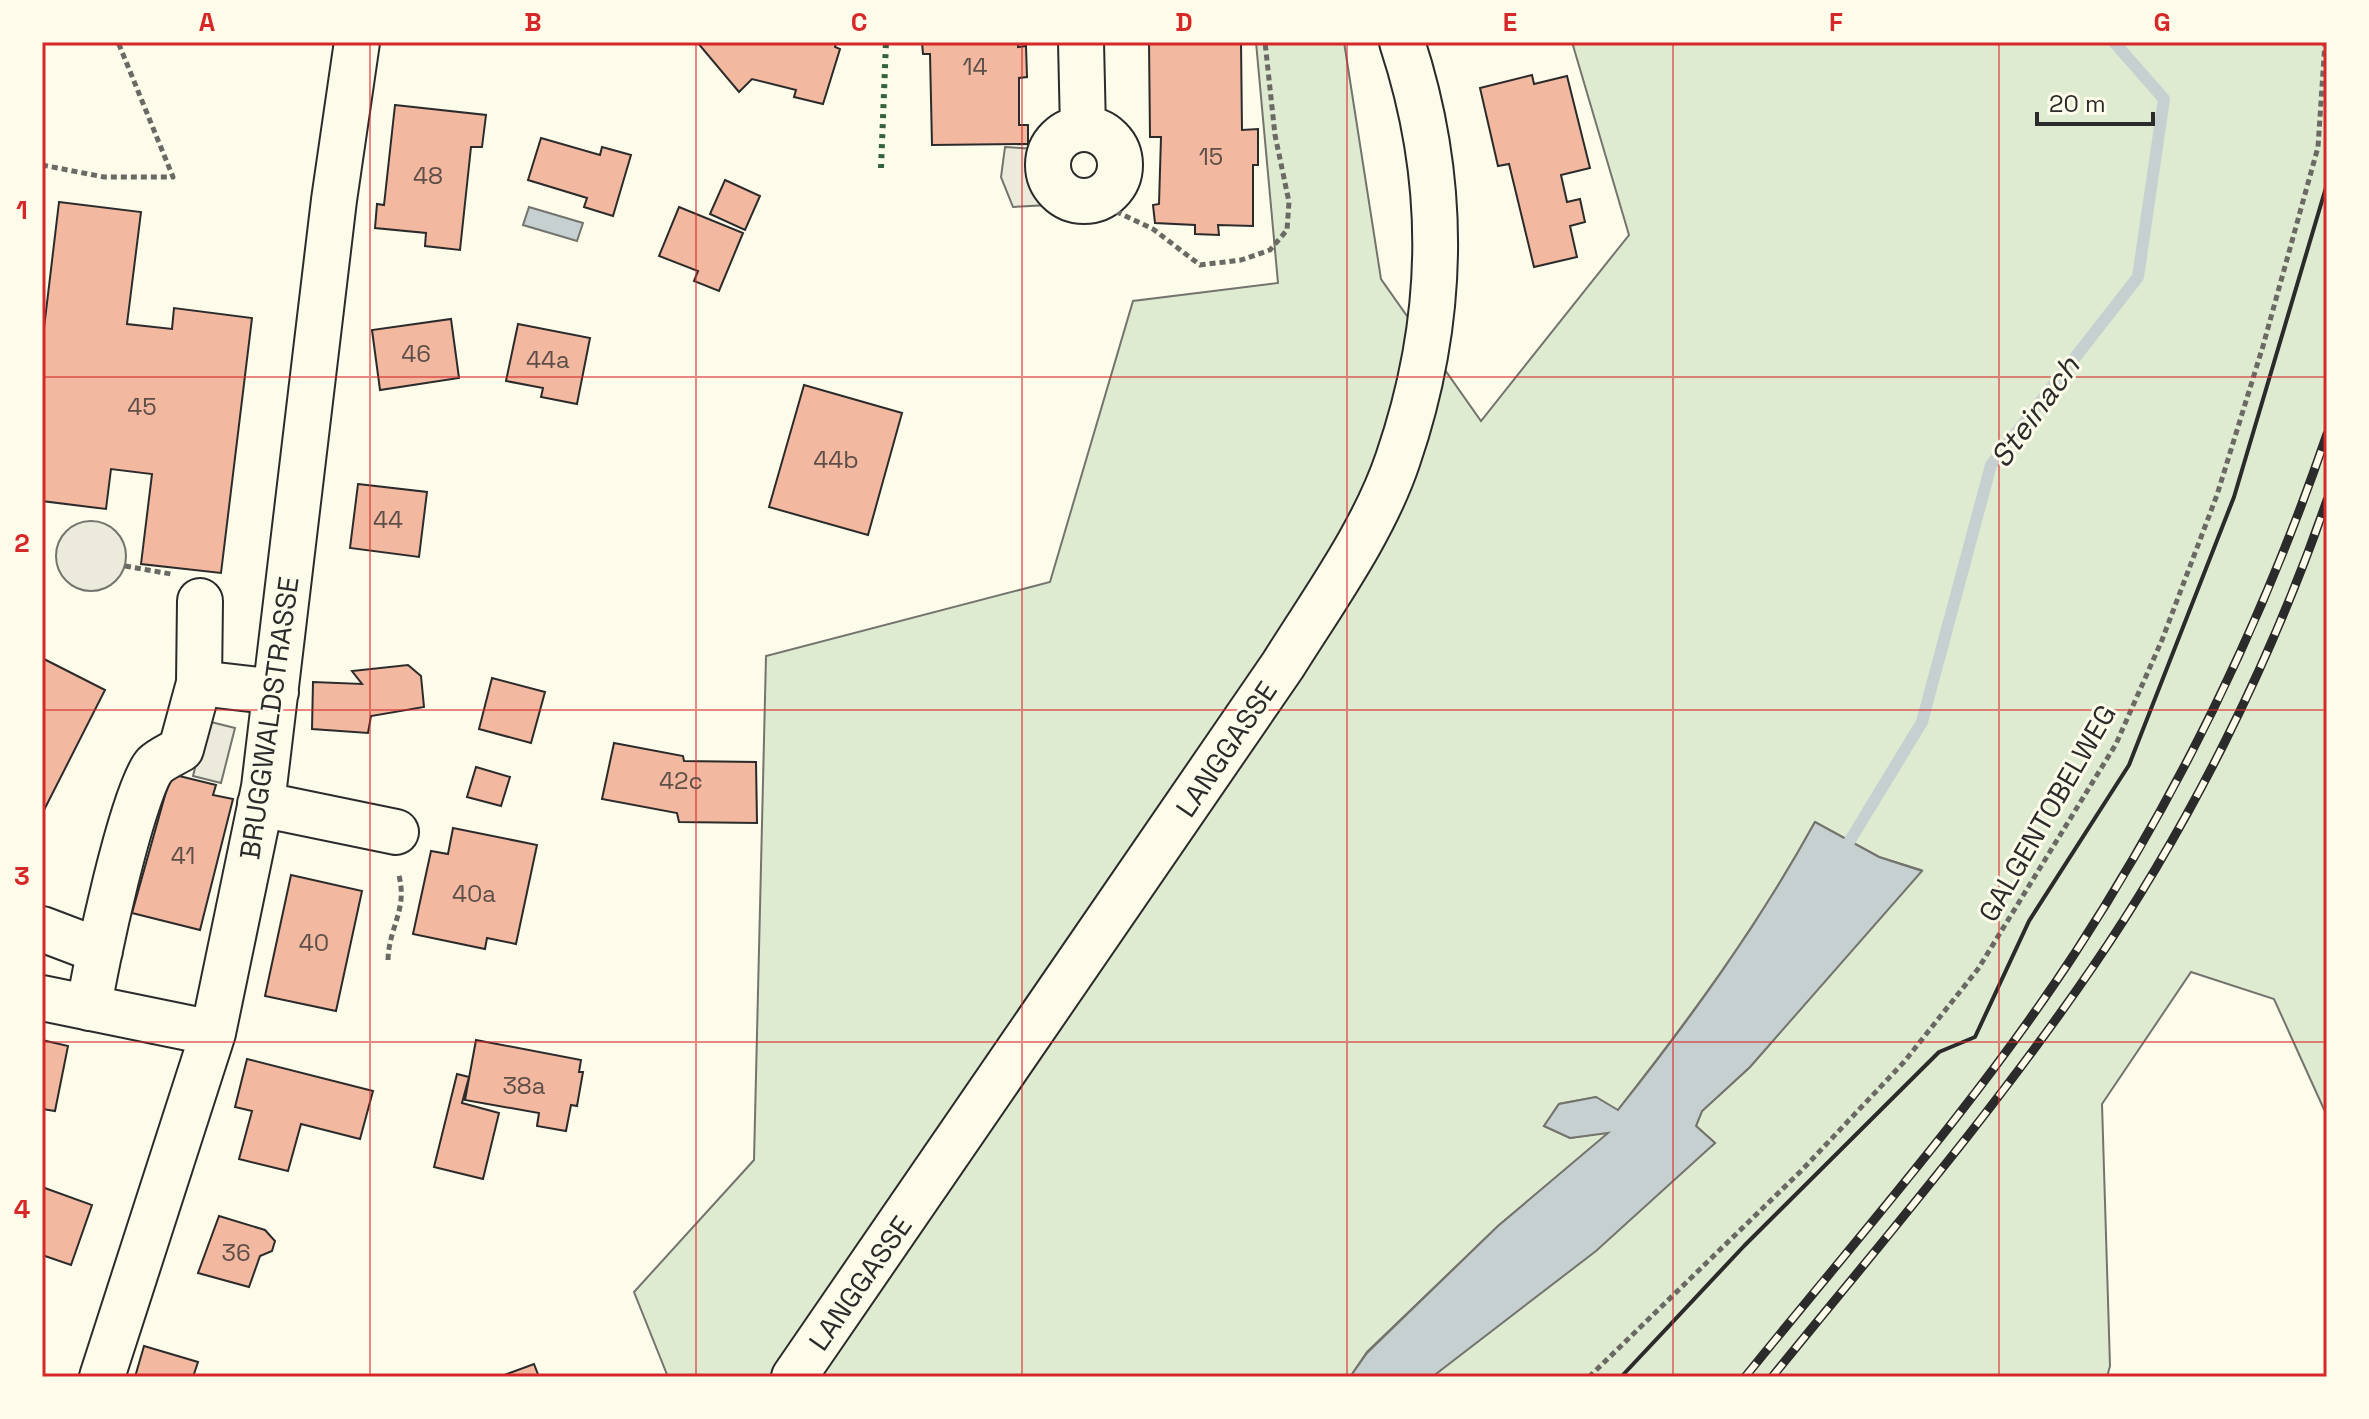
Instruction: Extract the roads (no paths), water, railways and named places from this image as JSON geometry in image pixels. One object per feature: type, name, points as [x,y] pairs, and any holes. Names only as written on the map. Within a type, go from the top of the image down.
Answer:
[{"type":"street","name":"BRUGGWALDSTRASSE","points":[[102,1377],[213,1033],[260,804],[334,200],[357,42]]},
{"type":"street","points":[[1081,42],[1083,129],[1106,136],[1120,156],[1118,179],[1102,197]]},
{"type":"street","name":"LANGGASSE","points":[[794,1377],[1283,665],[1350,558],[1398,461],[1426,358],[1438,273],[1434,184],[1416,86],[1402,42]]},
{"type":"street","points":[[89,1008],[100,951],[133,822],[153,766],[181,749],[199,683],[200,601]]},
{"type":"street","points":[[199,683],[276,692]]},
{"type":"street","points":[[260,804],[396,848]]},
{"type":"street","points":[[42,929],[100,951]]},
{"type":"street","points":[[42,998],[213,1033]]},
{"type":"waterway","name":"Steinach","points":[[1843,852],[1922,722],[1991,465],[2138,277],[2164,99],[2114,42]]},
{"type":"railway","points":[[1745,1377],[1998,1063],[2114,891],[2185,766],[2248,636],[2327,434]]},
{"type":"railway","points":[[1772,1377],[2016,1073],[2128,914],[2194,801],[2254,682],[2327,500]]}]
